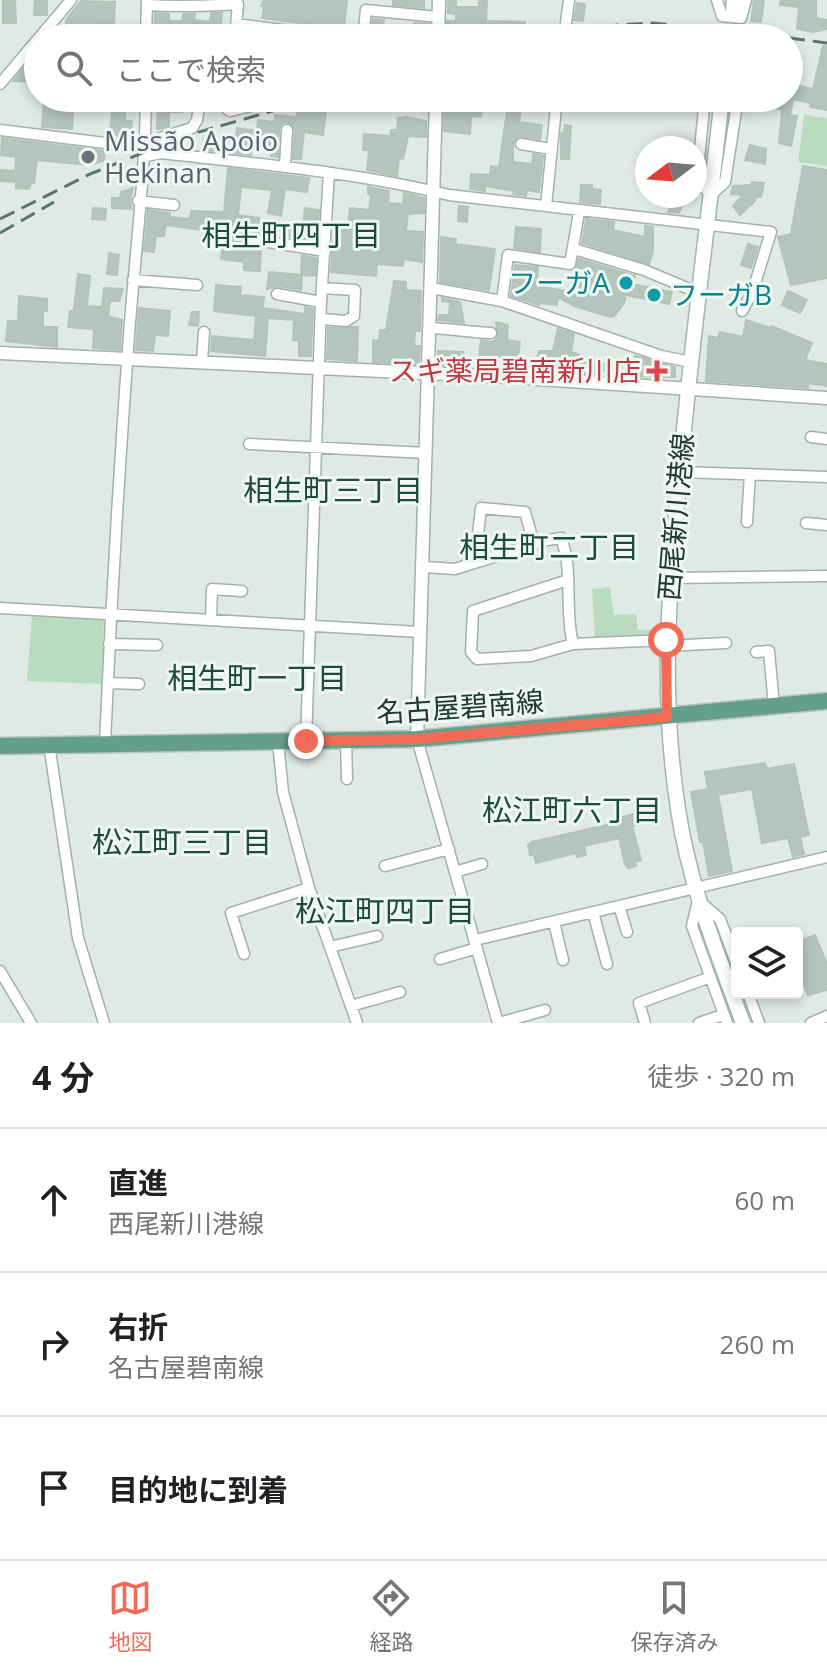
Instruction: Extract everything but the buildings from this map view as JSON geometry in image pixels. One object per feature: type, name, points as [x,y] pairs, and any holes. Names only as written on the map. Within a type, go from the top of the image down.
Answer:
[{"type":"main road","name":"西尾新川港線","points":[[720,112],[687,388],[670,578],[666,643],[667,717],[678,811],[696,895],[743,1023]]},
{"type":"main road","name":"名古屋碧南線","points":[[0,746],[417,739],[827,701]]},
{"type":"street","points":[[51,24],[71,0]]},
{"type":"street","points":[[134,0],[147,5],[181,7],[238,2],[236,24]]},
{"type":"street","points":[[438,24],[439,0]]},
{"type":"street","points":[[566,24],[569,0]]},
{"type":"street","points":[[717,0],[722,16],[741,18],[746,0]]},
{"type":"street","points":[[364,24],[366,10],[438,17]]},
{"type":"street","points":[[0,84],[24,56]]},
{"type":"street","points":[[105,743],[110,615],[146,112]]},
{"type":"street","points":[[145,149],[192,128],[198,112]]},
{"type":"street","points":[[436,112],[417,739],[498,1023],[545,1010]]},
{"type":"street","points":[[546,206],[555,112]]},
{"type":"street","points":[[704,112],[697,180],[711,195],[725,182],[736,112]]},
{"type":"street","points":[[0,130],[414,185],[434,191],[579,212],[771,232],[752,293],[742,311]]},
{"type":"street","points":[[285,167],[287,130]]},
{"type":"street","points":[[521,144],[551,149]]},
{"type":"street","points":[[306,741],[321,302],[329,173]]},
{"type":"street","points":[[138,201],[174,205]]},
{"type":"street","points":[[502,301],[508,255],[570,264],[579,212]]},
{"type":"street","points":[[250,239],[325,251]]},
{"type":"street","points":[[574,249],[644,270],[699,293]]},
{"type":"street","points":[[133,280],[197,285]]},
{"type":"street","points":[[321,319],[346,321],[354,316],[355,290],[322,288]]},
{"type":"street","points":[[431,288],[502,301],[661,356],[691,362]]},
{"type":"street","points":[[277,294],[321,302]]},
{"type":"street","points":[[430,328],[491,333]]},
{"type":"street","points":[[202,361],[204,332]]},
{"type":"street","points":[[0,353],[202,361],[827,398]]},
{"type":"street","points":[[811,437],[827,439]]},
{"type":"street","points":[[249,444],[426,453]]},
{"type":"street","points":[[680,472],[827,477]]},
{"type":"street","points":[[747,522],[750,474]]},
{"type":"street","points":[[482,561],[477,543],[481,508],[525,512],[534,544]]},
{"type":"street","points":[[806,523],[827,525]]},
{"type":"street","points":[[424,567],[455,569],[561,538],[568,557],[568,624],[573,644]]},
{"type":"street","points":[[670,578],[827,576]]},
{"type":"street","points":[[568,580],[473,611],[471,652],[477,659],[531,656],[573,644],[726,643]]},
{"type":"street","points":[[211,620],[212,589],[242,591]]},
{"type":"street","points":[[0,608],[420,632]]},
{"type":"street","points":[[109,644],[157,645]]},
{"type":"street","points":[[756,652],[769,651],[774,706]]},
{"type":"street","points":[[108,683],[139,684]]},
{"type":"street","points":[[346,740],[347,779]]},
{"type":"street","points":[[278,742],[283,792],[309,888],[357,1023]]},
{"type":"street","points":[[49,744],[78,938],[104,1023]]},
{"type":"street","points":[[385,866],[449,849]]},
{"type":"street","points":[[440,959],[476,944],[554,922],[619,906],[696,895],[827,857]]},
{"type":"street","points":[[455,872],[482,864]]},
{"type":"street","points":[[244,954],[231,913],[309,888]]},
{"type":"street","points":[[696,895],[720,919],[731,949]]},
{"type":"street","points":[[696,895],[692,926],[725,1019],[699,1023]]},
{"type":"street","points":[[619,906],[627,932]]},
{"type":"street","points":[[593,912],[607,964]]},
{"type":"street","points":[[554,922],[563,960]]},
{"type":"street","points":[[330,947],[377,936]]},
{"type":"street","points":[[0,971],[31,1023]]},
{"type":"street","points":[[645,1023],[639,1003],[708,978]]},
{"type":"street","points":[[351,1006],[400,992]]},
{"type":"street","points":[[750,999],[759,1023]]},
{"type":"street","points":[[811,1023],[827,1016]]},
{"type":"green space","points":[[804,115],[827,118],[827,166],[798,162]]},
{"type":"green space","points":[[610,587],[614,615],[636,614],[638,630],[652,630],[653,635],[595,638],[592,589]]},
{"type":"green space","points":[[32,614],[104,618],[102,684],[27,681]]},
{"type":"tunnel","points":[[731,24],[733,10]]},
{"type":"railway","points":[[635,24],[662,24]]},
{"type":"railway","points":[[803,40],[827,43]]},
{"type":"railway","points":[[0,219],[90,174],[185,136],[269,112]]},
{"type":"railway","points":[[0,233],[54,202]]},
{"type":"place","name":"Missão Apoio Hekinan","points":[[88,157]]},
{"type":"place","name":"フーガA","points":[[626,283]]},
{"type":"place","name":"フーガB","points":[[654,295]]},
{"type":"place","name":"スギ薬局碧南新川店","points":[[657,371]]},
{"type":"district","name":"相生町四丁目","points":[[291,236]]},
{"type":"district","name":"相生町三丁目","points":[[333,491]]},
{"type":"district","name":"相生町二丁目","points":[[549,548]]},
{"type":"district","name":"相生町一丁目","points":[[257,679]]},
{"type":"district","name":"松江町六丁目","points":[[572,811]]},
{"type":"district","name":"松江町三丁目","points":[[182,843]]},
{"type":"district","name":"松江町四丁目","points":[[385,912]]},
{"type":"route","points":[[306,741],[417,739],[667,717],[666,640]]}]
